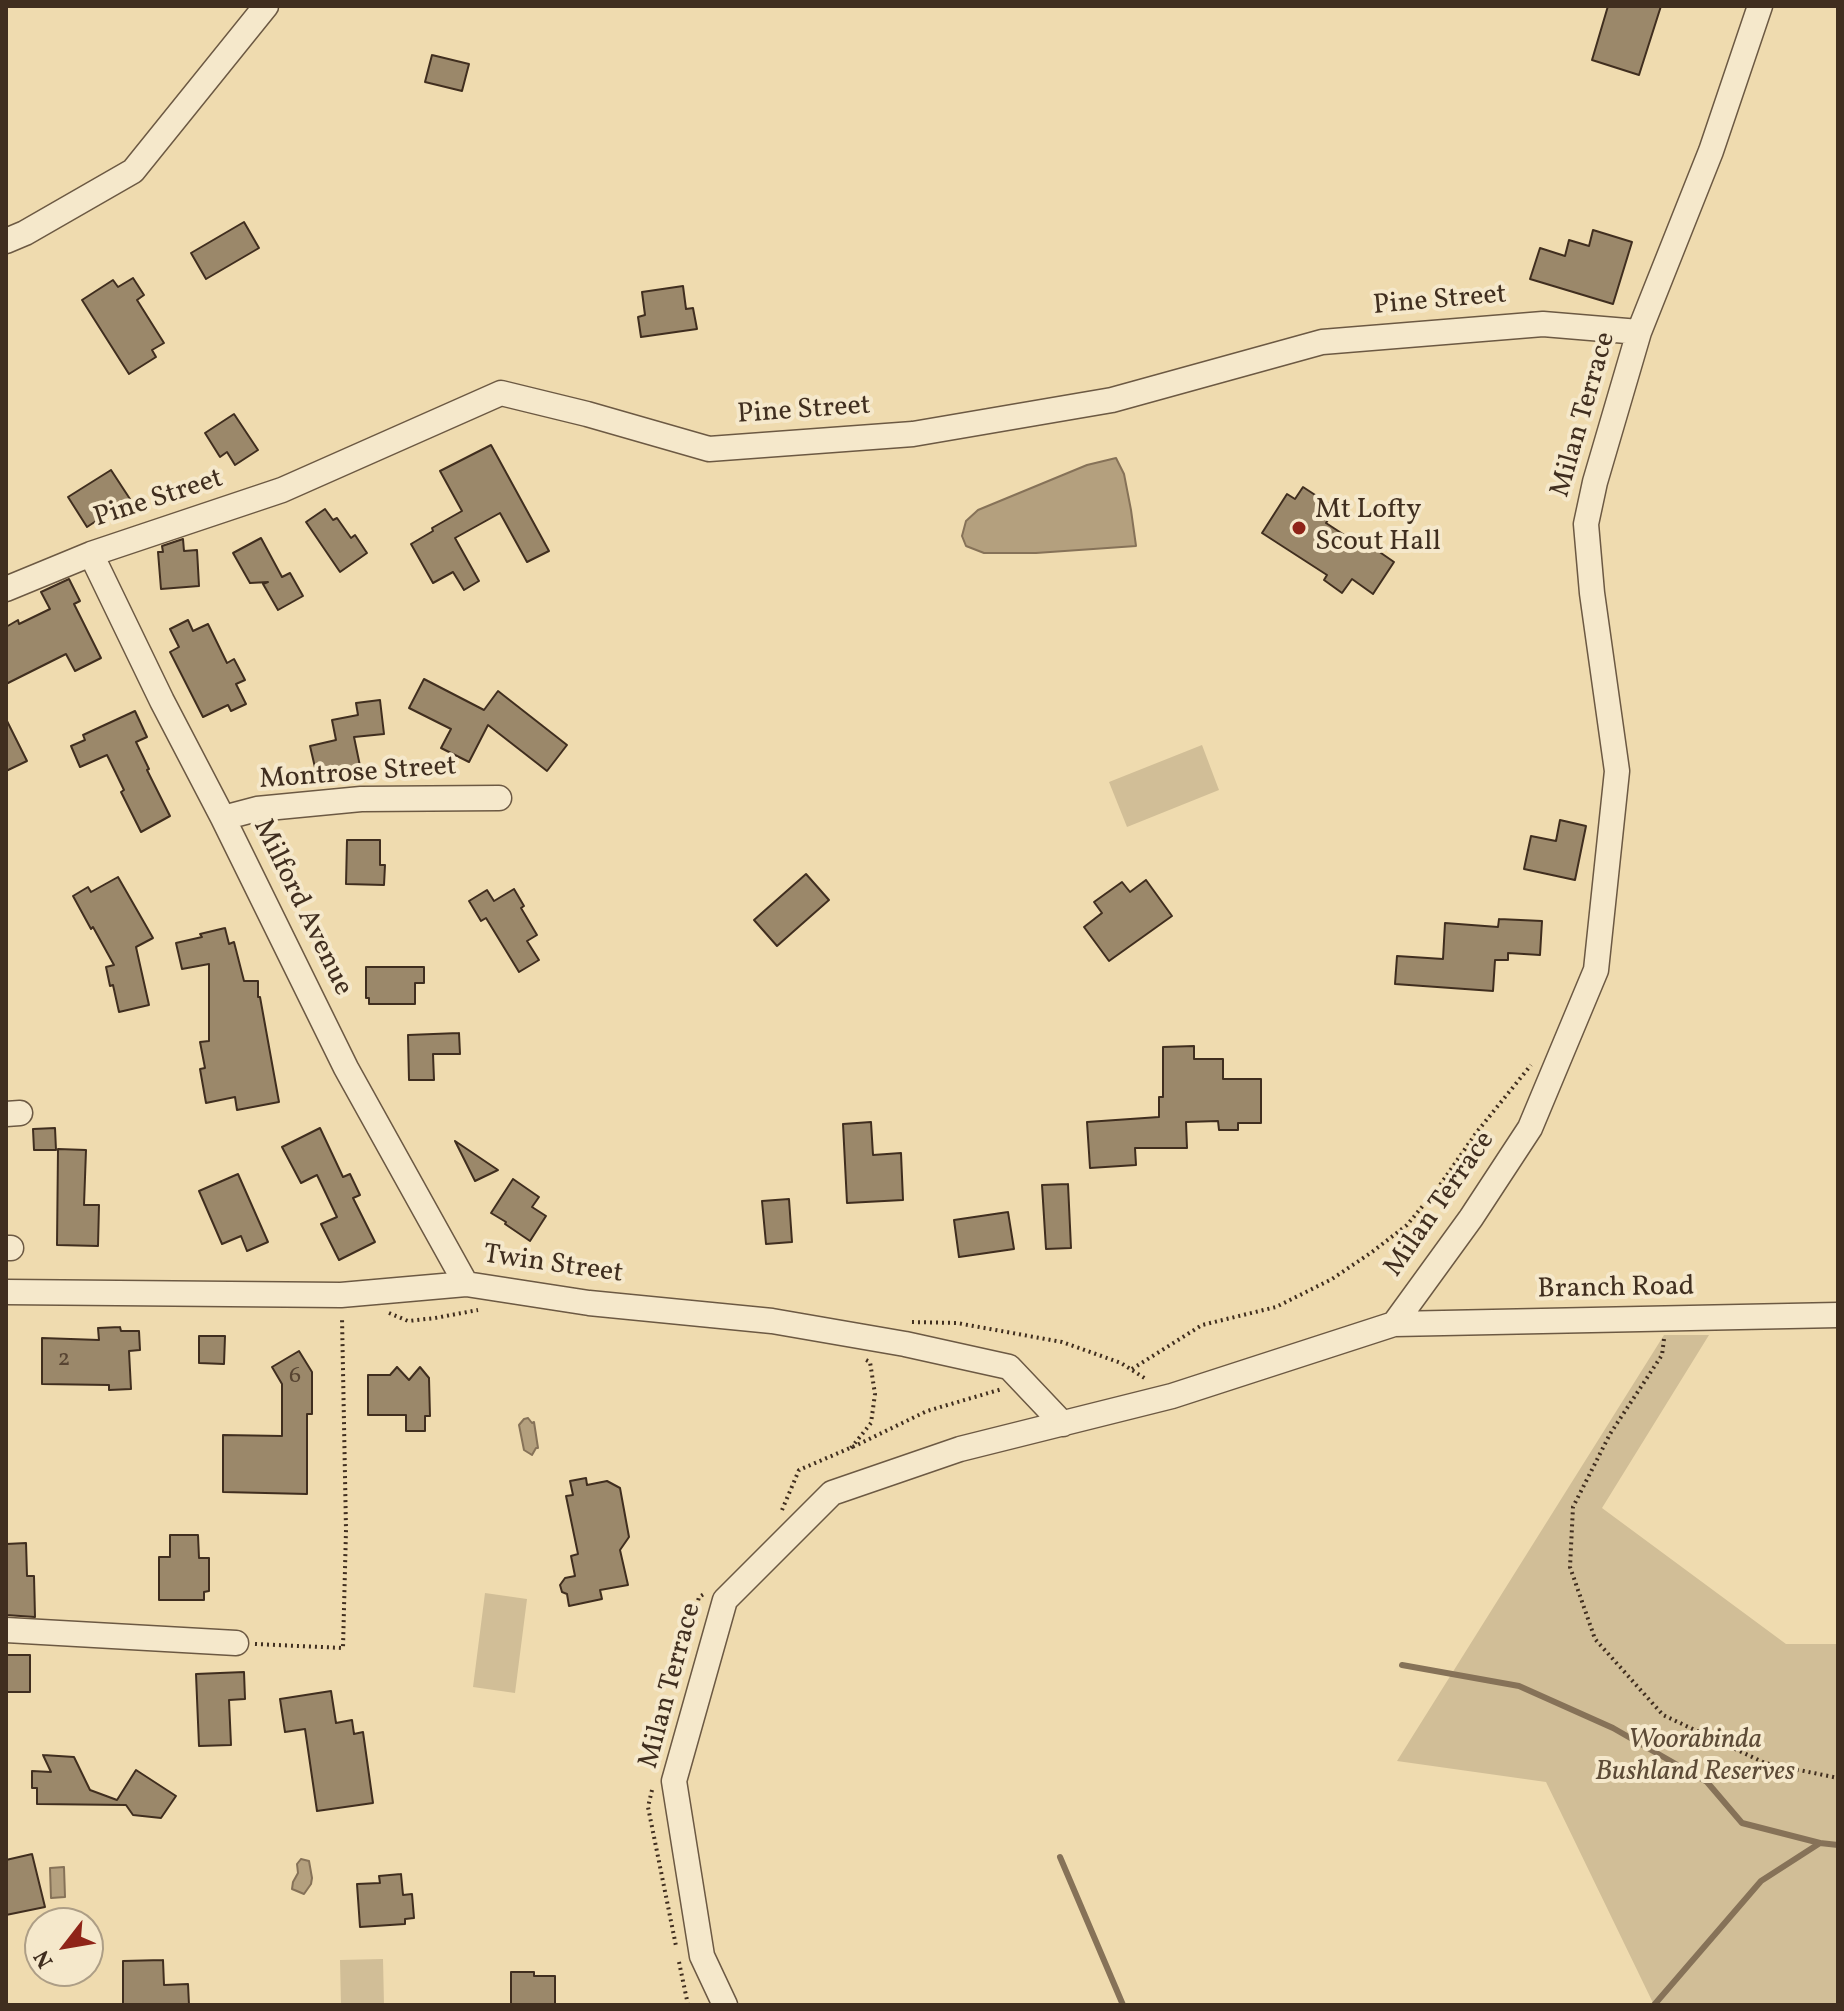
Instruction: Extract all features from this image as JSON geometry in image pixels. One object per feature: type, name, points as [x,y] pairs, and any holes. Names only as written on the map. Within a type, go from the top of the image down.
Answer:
[{"type":"street","points":[[6,241],[133,171],[266,6]]},
{"type":"street","name":"Milan Terrace","points":[[725,2005],[702,1956],[674,1781],[725,1600],[832,1493],[960,1449],[1172,1396],[1394,1324],[1471,1218],[1530,1128],[1596,970],[1617,771],[1592,593],[1586,524],[1595,482],[1639,332],[1713,145],[1760,6]]},
{"type":"street","name":"Pine Street","points":[[6,589],[91,554],[282,490],[501,393],[709,449],[913,434],[1112,400],[1322,342],[1543,324],[1639,332]]},
{"type":"street","name":"Milford Avenue","points":[[91,554],[346,1068],[466,1284]]},
{"type":"street","name":"Montrose Street","points":[[223,818],[257,809],[361,799],[499,798]]},
{"type":"street","name":"Twin Street","points":[[6,1292],[341,1295],[466,1284],[589,1303],[772,1321],[863,1336],[1009,1367],[1063,1424]]},
{"type":"street","name":"Branch Road","points":[[1394,1324],[1838,1315]]},
{"type":"street","points":[[6,1630],[236,1643]]},
{"type":"path","points":[[1132,1369],[1202,1325],[1276,1307],[1332,1279],[1372,1252],[1407,1225],[1532,1064]]},
{"type":"path","points":[[236,1643],[343,1648],[346,1530],[341,1295]]},
{"type":"path","points":[[383,1311],[408,1321],[480,1310]]},
{"type":"path","points":[[1666,1319],[1662,1355],[1610,1434],[1573,1507],[1570,1567],[1595,1639],[1663,1715],[1765,1763],[1838,1778]]},
{"type":"path","points":[[899,1322],[957,1323],[1062,1342],[1121,1363],[1172,1396]]},
{"type":"path","points":[[851,1448],[871,1423],[875,1394],[870,1362],[858,1354]]},
{"type":"path","points":[[783,1510],[799,1470],[927,1411],[1024,1383]]},
{"type":"path","points":[[688,1642],[699,1597],[711,1588]]},
{"type":"path","points":[[655,1777],[648,1807],[688,2005]]},
{"type":"green space","points":[[1202,745],[1219,790],[1127,827],[1109,782]]},
{"type":"green space","name":"Woorabinda Bushland Reserves","points":[[1664,1335],[1709,1335],[1602,1508],[1786,1644],[1838,1644],[1838,2005],[1654,2005],[1546,1782],[1397,1761]]},
{"type":"green space","points":[[485,1593],[527,1599],[515,1693],[473,1687]]},
{"type":"green space","points":[[383,1959],[384,2005],[341,2005],[340,1960]]},
{"type":"shaded area","points":[[1116,458],[1124,474],[1136,546],[984,553],[966,546],[962,536],[966,521],[978,510],[1087,465]]},
{"type":"shaded area","points":[[528,1418],[534,1422],[538,1448],[532,1455],[524,1450],[519,1425]]},
{"type":"shaded area","points":[[301,1859],[309,1861],[312,1878],[304,1894],[292,1889]]},
{"type":"shaded area","points":[[64,1867],[65,1897],[51,1898],[50,1868]]},
{"type":"building","points":[[1608,6],[1661,6],[1639,75],[1592,60]]},
{"type":"building","points":[[432,55],[469,64],[462,91],[425,82]]},
{"type":"building","points":[[244,222],[259,248],[206,279],[191,253]]},
{"type":"building","points":[[1593,230],[1632,242],[1613,304],[1530,279],[1540,248],[1565,256],[1569,240],[1589,246]]},
{"type":"building","points":[[133,278],[144,295],[137,300],[164,343],[152,350],[156,357],[129,374],[82,300],[113,280],[118,287]]},
{"type":"building","points":[[683,286],[686,309],[693,308],[697,329],[641,337],[638,317],[645,315],[642,292]]},
{"type":"building","points":[[234,414],[258,450],[235,465],[227,452],[220,457],[205,433]]},
{"type":"building","points":[[491,445],[549,551],[527,562],[500,513],[455,538],[479,581],[464,590],[453,572],[433,583],[411,544],[462,511],[440,471]]},
{"type":"building","points":[[111,470],[130,499],[87,527],[68,497]]},
{"type":"building","points":[[1303,487],[1335,508],[1326,523],[1352,540],[1355,535],[1394,562],[1373,594],[1352,579],[1342,593],[1324,580],[1327,575],[1262,533],[1287,494],[1295,499]]},
{"type":"building","points":[[325,509],[333,520],[337,518],[351,538],[355,535],[367,553],[340,572],[306,522]]},
{"type":"building","points":[[261,538],[282,577],[290,573],[303,596],[278,610],[263,584],[268,582],[250,583],[233,553]]},
{"type":"building","points":[[183,539],[184,551],[197,550],[199,586],[161,589],[158,552],[163,552],[162,546]]},
{"type":"building","points":[[69,579],[80,601],[74,604],[101,658],[75,671],[66,654],[6,684],[6,627],[50,609],[41,592]]},
{"type":"building","points":[[188,620],[193,631],[208,624],[227,663],[234,659],[245,680],[236,684],[246,704],[231,711],[228,705],[203,717],[170,652],[179,647],[170,629]]},
{"type":"building","points":[[424,679],[484,710],[498,691],[567,745],[547,771],[488,725],[469,762],[441,748],[451,729],[409,708]]},
{"type":"building","points":[[380,700],[384,734],[354,737],[360,766],[317,776],[310,746],[336,740],[332,720],[358,715],[356,703]]},
{"type":"building","points":[[135,711],[147,737],[136,742],[170,816],[141,832],[107,755],[80,767],[71,746],[85,740],[83,735]]},
{"type":"building","points":[[6,719],[27,761],[6,771]]},
{"type":"building","points":[[1560,820],[1586,826],[1575,880],[1524,869],[1531,836],[1556,841]]},
{"type":"building","points":[[347,840],[380,840],[380,865],[385,865],[384,885],[346,884]]},
{"type":"building","points":[[806,874],[829,900],[777,946],[754,920]]},
{"type":"building","points":[[118,877],[153,938],[136,947],[149,1005],[119,1012],[106,967],[114,965],[73,896],[88,887],[91,892]]},
{"type":"building","points":[[1146,880],[1172,916],[1109,961],[1084,927],[1102,913],[1094,902],[1122,882],[1130,892]]},
{"type":"building","points":[[514,889],[537,935],[527,941],[539,960],[519,972],[486,918],[481,921],[469,901],[487,890],[494,901]]},
{"type":"building","points":[[1499,919],[1542,921],[1540,955],[1508,953],[1508,960],[1495,960],[1493,991],[1395,984],[1397,956],[1443,959],[1445,923],[1498,927]]},
{"type":"building","points":[[225,928],[229,944],[234,942],[244,981],[258,981],[258,997],[279,1102],[237,1110],[235,1097],[206,1103],[200,1069],[205,1068],[200,1042],[209,1041],[209,964],[182,969],[176,943]]},
{"type":"building","points":[[366,967],[424,967],[424,983],[415,983],[415,1004],[369,1004],[369,998],[366,998]]},
{"type":"building","points":[[459,1033],[460,1054],[433,1054],[434,1080],[409,1080],[408,1035]]},
{"type":"building","points":[[1194,1046],[1194,1059],[1223,1059],[1223,1079],[1261,1079],[1261,1123],[1238,1123],[1238,1130],[1219,1130],[1218,1121],[1186,1122],[1187,1148],[1135,1148],[1136,1165],[1090,1168],[1087,1122],[1159,1117],[1159,1097],[1163,1097],[1163,1047]]},
{"type":"building","points":[[871,1122],[873,1155],[901,1153],[903,1200],[847,1203],[843,1124]]},
{"type":"building","points":[[55,1128],[56,1150],[34,1150],[33,1129]]},
{"type":"building","points":[[320,1128],[343,1177],[350,1174],[360,1195],[353,1198],[375,1242],[339,1260],[321,1224],[337,1217],[317,1175],[301,1183],[282,1147]]},
{"type":"building","points":[[455,1141],[498,1170],[475,1181]]},
{"type":"building","points":[[58,1149],[86,1150],[84,1205],[99,1205],[98,1246],[57,1245]]},
{"type":"building","points":[[238,1174],[268,1242],[247,1251],[241,1236],[222,1244],[199,1191]]},
{"type":"building","points":[[513,1179],[539,1197],[532,1207],[546,1216],[530,1241],[491,1213]]},
{"type":"building","points":[[1068,1184],[1071,1248],[1046,1249],[1042,1185]]},
{"type":"building","points":[[789,1199],[792,1242],[766,1244],[762,1201]]},
{"type":"building","points":[[1008,1212],[1014,1249],[959,1257],[954,1220]]},
{"type":"building","points":[[120,1327],[121,1331],[139,1331],[140,1350],[129,1351],[131,1389],[109,1390],[109,1385],[42,1384],[42,1338],[99,1340],[98,1328]]},
{"type":"building","points":[[199,1336],[225,1336],[224,1364],[199,1363]]},
{"type":"building","points":[[299,1351],[312,1372],[312,1414],[307,1414],[307,1494],[223,1492],[223,1435],[282,1436],[282,1384],[272,1367]]},
{"type":"building","points":[[397,1367],[409,1380],[420,1367],[429,1378],[430,1416],[425,1416],[425,1431],[406,1431],[406,1415],[368,1415],[368,1375],[390,1375]]},
{"type":"building","points":[[586,1478],[587,1485],[607,1481],[620,1488],[629,1537],[620,1550],[628,1585],[600,1590],[602,1599],[569,1606],[567,1594],[562,1592],[560,1585],[565,1578],[575,1576],[571,1556],[578,1554],[566,1496],[573,1495],[570,1481]]},
{"type":"building","points":[[170,1535],[198,1535],[199,1558],[209,1558],[209,1591],[204,1592],[204,1600],[159,1600],[159,1557],[170,1557]]},
{"type":"building","points":[[26,1543],[27,1576],[34,1576],[35,1617],[6,1615],[6,1544]]},
{"type":"building","points":[[6,1655],[30,1655],[30,1692],[6,1692]]},
{"type":"building","points":[[244,1672],[245,1699],[229,1700],[231,1745],[199,1746],[196,1674]]},
{"type":"building","points":[[331,1691],[336,1723],[352,1720],[354,1734],[363,1732],[373,1803],[317,1811],[305,1729],[285,1732],[280,1699]]},
{"type":"building","points":[[43,1755],[74,1757],[90,1790],[117,1800],[136,1770],[176,1796],[161,1818],[133,1815],[126,1805],[37,1804],[37,1788],[32,1788],[32,1771],[51,1772]]},
{"type":"building","points":[[32,1854],[45,1907],[24,1907],[24,1911],[6,1915],[6,1860]]},
{"type":"building","points":[[401,1874],[403,1895],[412,1894],[414,1918],[405,1919],[405,1924],[360,1927],[357,1884],[380,1883],[379,1876]]},
{"type":"building","points":[[163,1960],[164,1985],[188,1984],[189,2005],[123,2005],[123,1961]]},
{"type":"building","points":[[511,1972],[555,1976],[555,2005],[511,2005]]},
{"type":"waterway","points":[[1402,1665],[1519,1686],[1613,1728],[1707,1782],[1742,1823],[1820,1843]]},
{"type":"waterway","points":[[1654,2005],[1761,1881],[1820,1843],[1838,1845]]},
{"type":"waterway","points":[[1060,1857],[1123,2005]]},
{"type":"place","name":"Mt Lofty Scout Hall","points":[[1299,528]]}]
